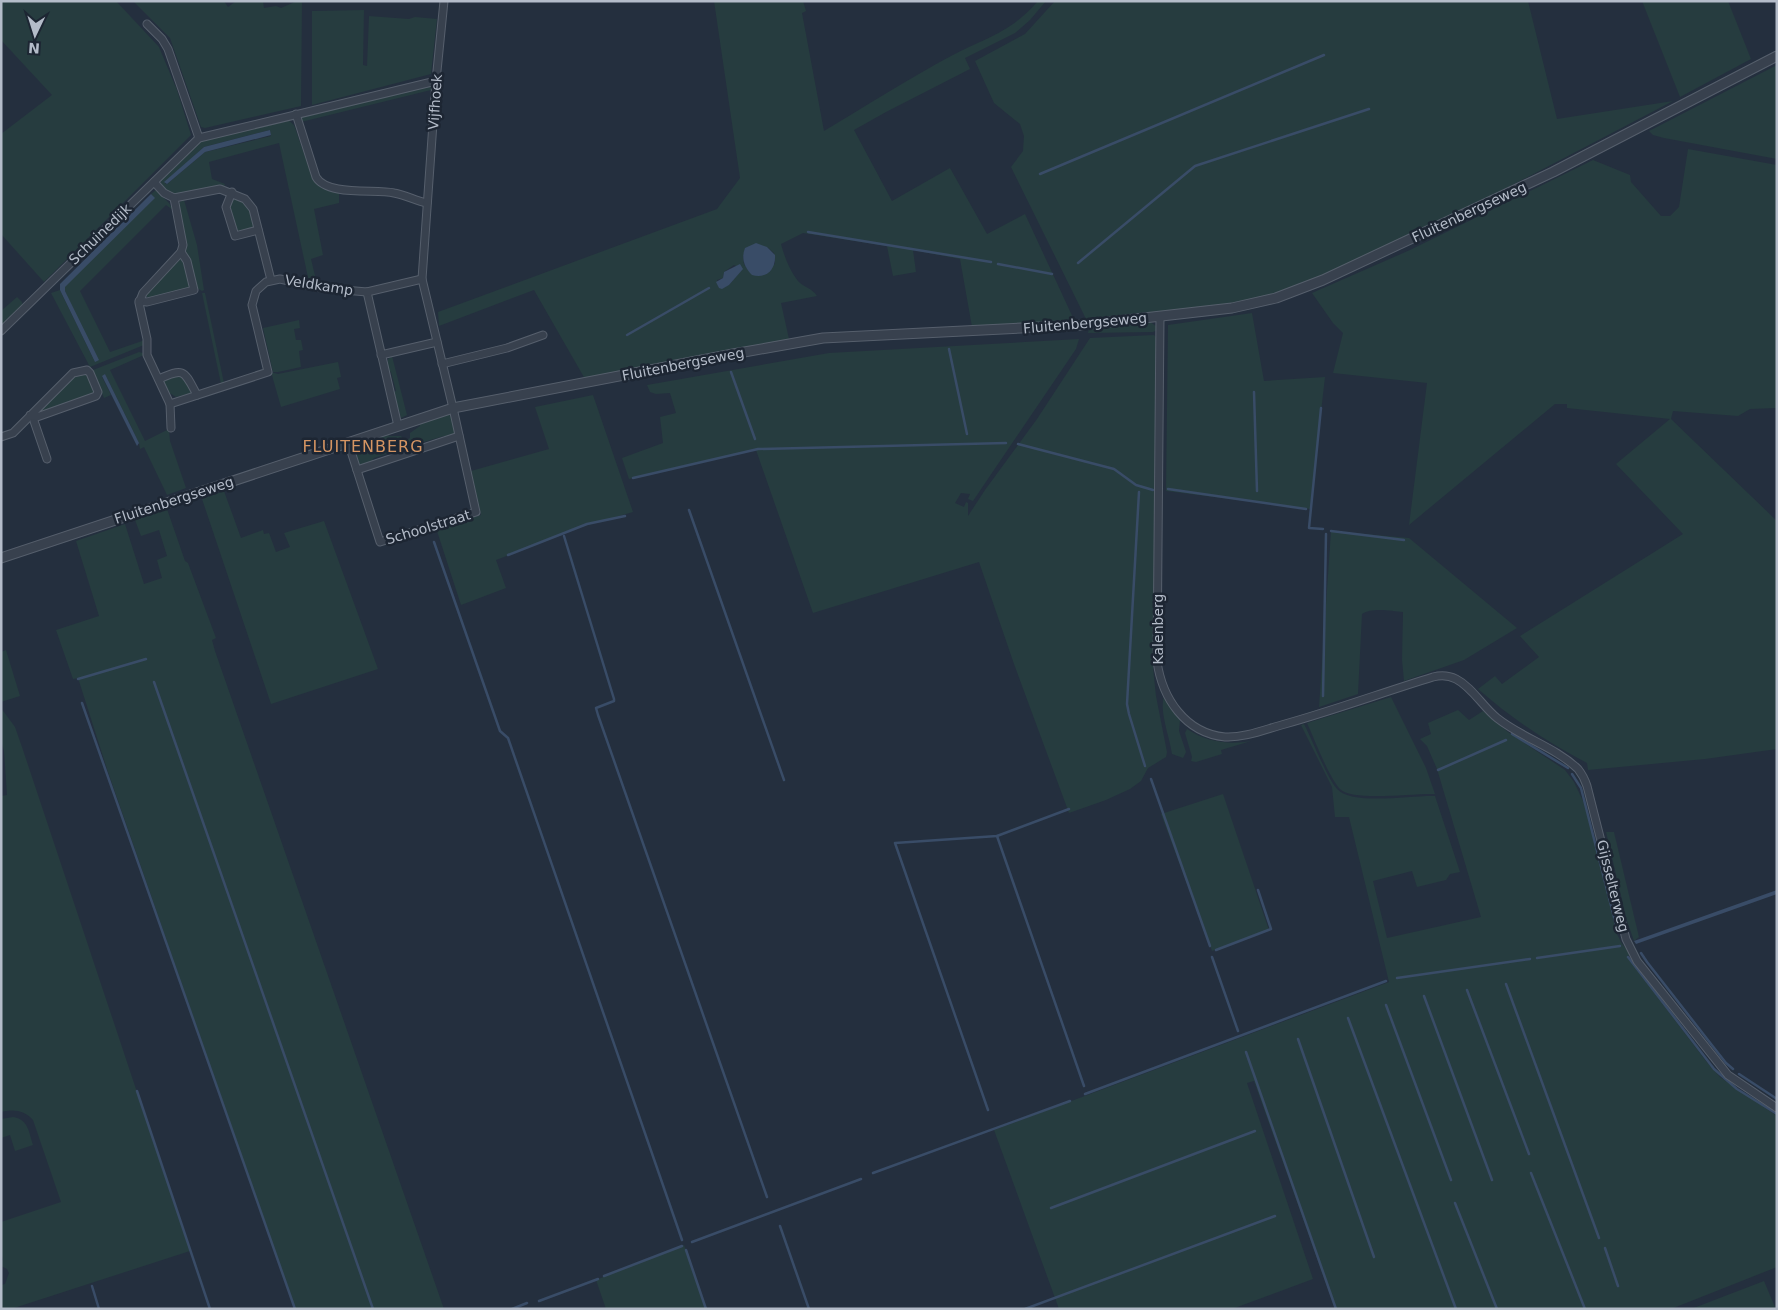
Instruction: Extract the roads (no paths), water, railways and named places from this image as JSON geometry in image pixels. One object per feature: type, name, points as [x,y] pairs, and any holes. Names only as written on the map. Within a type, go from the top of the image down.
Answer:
[{"type":"street","name":"Vijfhoek","points":[[444,1],[436,81],[422,279],[454,408]]},
{"type":"street","points":[[147,24],[162,39],[168,49],[199,138],[436,81]]},
{"type":"street","name":"Fluitenbergseweg","points":[[1,558],[454,408],[823,338],[1082,325],[1232,308],[1283,296],[1323,280],[1553,172],[1777,56]]},
{"type":"street","points":[[296,114],[316,177],[321,184],[330,188],[392,192],[428,204]]},
{"type":"street","name":"Schuinedijk","points":[[1,331],[199,138]]},
{"type":"street","points":[[154,182],[164,193],[174,198],[216,189],[232,192],[245,199],[251,205],[271,280]]},
{"type":"street","points":[[232,192],[226,206],[235,236],[258,230]]},
{"type":"street","points":[[171,428],[170,404],[147,355],[147,339],[139,301],[143,293],[181,252],[183,245],[174,198]]},
{"type":"street","points":[[139,301],[147,302],[194,290],[187,261],[181,252]]},
{"type":"street","name":"Veldkamp","points":[[170,404],[268,372],[252,305],[256,292],[262,284],[280,279],[321,288],[367,292],[422,279]]},
{"type":"street","points":[[367,292],[398,426]]},
{"type":"street","name":"Kalenberg","points":[[1160,316],[1160,490],[1157,661],[1163,690],[1170,704],[1187,721],[1204,731],[1225,737],[1245,735],[1433,677],[1447,676]]},
{"type":"street","points":[[442,364],[507,348],[543,335]]},
{"type":"street","points":[[381,355],[437,342]]},
{"type":"street","points":[[1,437],[12,433],[32,416],[74,373],[87,370],[90,373],[98,392],[96,396],[37,417],[32,416]]},
{"type":"street","points":[[159,379],[173,372],[182,372],[186,375],[197,395]]},
{"type":"street","name":"Schoolstraat","points":[[357,470],[380,542],[476,512],[454,408]]},
{"type":"street","points":[[32,416],[47,459]]},
{"type":"street","points":[[348,442],[357,470],[459,436]]},
{"type":"street","name":"Gijsselterweg","points":[[1447,676],[1456,679],[1508,726],[1551,750],[1578,769],[1582,774],[1587,786],[1626,939],[1637,961],[1728,1075],[1777,1108]]},
{"type":"water","points":[[270,130],[271,135],[205,152],[167,184],[164,182],[204,147]]},
{"type":"water","points":[[151,194],[155,198],[65,287],[65,291],[99,360],[95,362],[60,290],[60,284]]},
{"type":"water","points":[[756,243],[767,247],[775,255],[772,269],[762,276],[752,275],[745,266],[743,259],[745,248]]},
{"type":"water","points":[[740,264],[743,269],[729,285],[722,289],[719,288],[716,282],[723,278],[724,272]]},
{"type":"water","points":[[105,374],[139,443],[137,446],[102,376]]},
{"type":"water","points":[[1777,890],[1777,894],[1636,944],[1634,941]]},
{"type":"waterway","points":[[1040,174],[1324,55]]},
{"type":"waterway","points":[[1078,263],[1195,166],[1369,109]]},
{"type":"waterway","points":[[808,232],[991,262]]},
{"type":"waterway","points":[[998,264],[1052,274]]},
{"type":"waterway","points":[[627,335],[709,288]]},
{"type":"waterway","points":[[949,349],[967,434]]},
{"type":"waterway","points":[[731,372],[755,439]]},
{"type":"waterway","points":[[1254,392],[1257,491]]},
{"type":"waterway","points":[[1321,408],[1309,528],[1323,529]]},
{"type":"waterway","points":[[633,478],[758,449],[1006,443]]},
{"type":"waterway","points":[[1018,444],[1114,469],[1136,485],[1153,490]]},
{"type":"waterway","points":[[1168,489],[1306,509]]},
{"type":"waterway","points":[[1139,492],[1127,704],[1145,766]]},
{"type":"waterway","points":[[689,510],[784,780]]},
{"type":"waterway","points":[[508,555],[587,524],[625,516]]},
{"type":"waterway","points":[[1331,531],[1404,540]]},
{"type":"waterway","points":[[1323,696],[1326,534]]},
{"type":"waterway","points":[[564,536],[614,699],[614,701],[596,708],[598,715],[767,1197]]},
{"type":"waterway","points":[[434,542],[500,731],[508,738],[682,1240]]},
{"type":"waterway","points":[[78,679],[146,659]]},
{"type":"waterway","points":[[154,682],[373,1309]]},
{"type":"waterway","points":[[82,703],[295,1309]]},
{"type":"waterway","points":[[1512,734],[1568,768]]},
{"type":"waterway","points":[[1438,770],[1506,740]]},
{"type":"waterway","points":[[1572,774],[1581,788],[1618,933]]},
{"type":"waterway","points":[[1151,779],[1210,946]]},
{"type":"waterway","points":[[988,1110],[895,843],[997,836],[1069,809]]},
{"type":"waterway","points":[[997,836],[1084,1086]]},
{"type":"waterway","points":[[1216,950],[1271,929],[1258,890]]},
{"type":"waterway","points":[[1537,958],[1620,946]]},
{"type":"waterway","points":[[1641,953],[1726,1063],[1733,1069]]},
{"type":"waterway","points":[[1212,957],[1238,1031]]},
{"type":"waterway","points":[[1628,957],[1714,1069],[1737,1089],[1777,1114]]},
{"type":"waterway","points":[[1397,978],[1530,959]]},
{"type":"waterway","points":[[1085,1094],[1386,981]]},
{"type":"waterway","points":[[1506,984],[1599,1238]]},
{"type":"waterway","points":[[1467,990],[1529,1154]]},
{"type":"waterway","points":[[1424,996],[1492,1180]]},
{"type":"waterway","points":[[1386,1005],[1451,1180]]},
{"type":"waterway","points":[[1348,1018],[1456,1309]]},
{"type":"waterway","points":[[1298,1039],[1374,1257]]},
{"type":"waterway","points":[[1246,1052],[1336,1309]]},
{"type":"waterway","points":[[1739,1074],[1777,1099]]},
{"type":"waterway","points":[[137,1091],[210,1309]]},
{"type":"waterway","points":[[873,1173],[1070,1101]]},
{"type":"waterway","points":[[1051,1208],[1255,1131]]},
{"type":"waterway","points":[[1531,1173],[1585,1309]]},
{"type":"waterway","points":[[692,1242],[861,1179]]},
{"type":"waterway","points":[[1455,1203],[1497,1309]]},
{"type":"waterway","points":[[1025,1309],[1275,1216]]},
{"type":"waterway","points":[[780,1226],[809,1309]]},
{"type":"waterway","points":[[604,1276],[682,1246]]},
{"type":"waterway","points":[[1605,1248],[1618,1286]]},
{"type":"waterway","points":[[686,1250],[706,1309]]},
{"type":"waterway","points":[[539,1301],[598,1279]]},
{"type":"waterway","points":[[92,1286],[99,1309]]},
{"type":"waterway","points":[[512,1309],[527,1303]]},
{"type":"district","name":"FLUITENBERG","points":[[363,446]]}]
